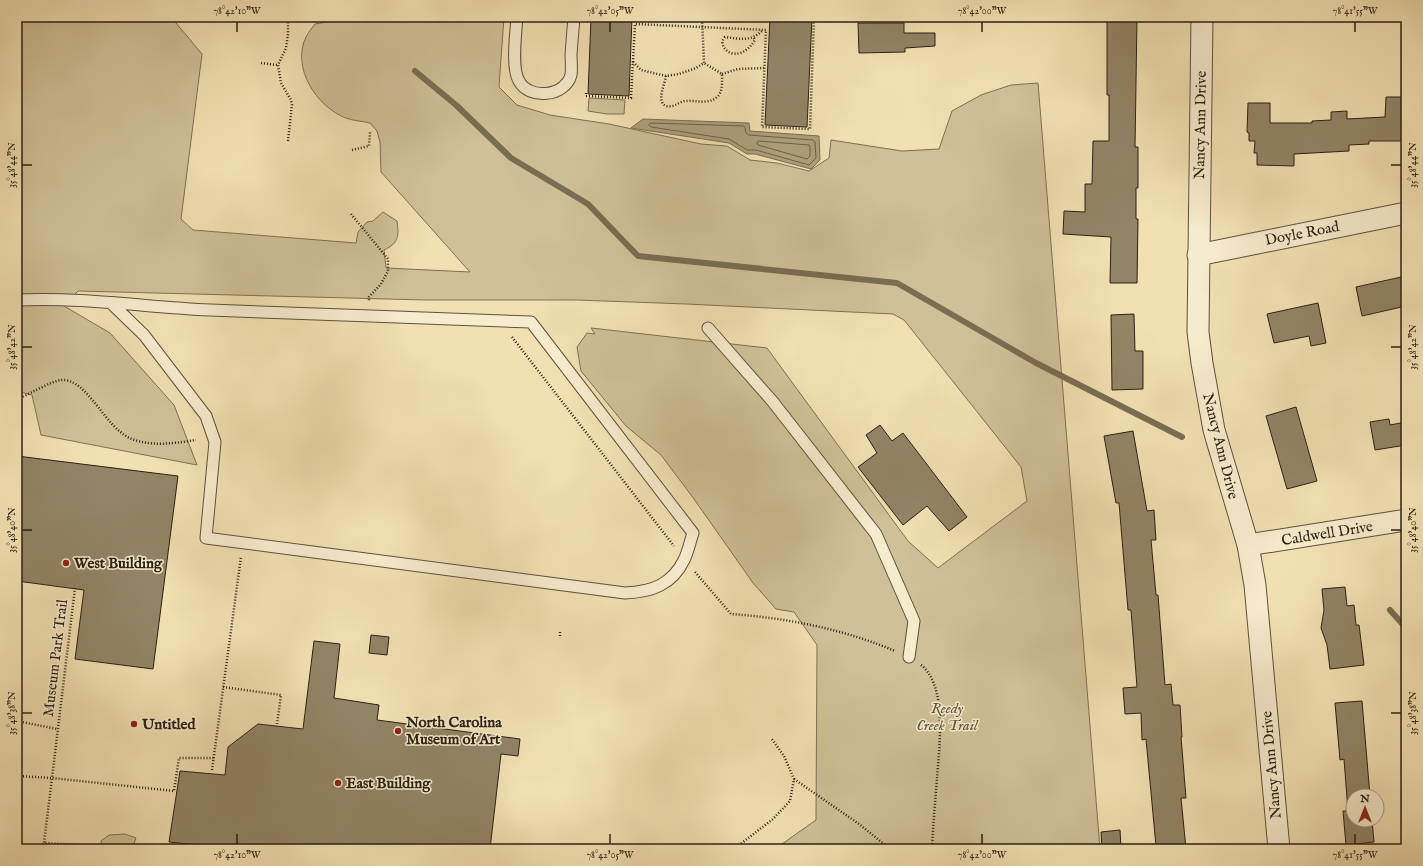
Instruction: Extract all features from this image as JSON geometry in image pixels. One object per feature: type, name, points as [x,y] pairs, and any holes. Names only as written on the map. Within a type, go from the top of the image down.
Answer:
[{"type":"street","name":"Nancy Ann Drive","points":[[1202,17],[1198,332],[1214,430],[1248,545],[1255,593],[1279,849]]},
{"type":"street","name":"Doyle Road","points":[[1198,254],[1406,213]]},
{"type":"street","name":"Caldwell Drive","points":[[1248,545],[1406,520]]},
{"type":"lane","points":[[517,17],[515,55],[516,72],[519,82],[528,90],[543,94],[561,89],[571,76],[574,17]]},
{"type":"lane","points":[[17,300],[51,299],[111,303],[210,310],[531,322],[693,533],[684,560],[668,581],[658,587],[648,591],[625,593],[206,538],[215,442],[206,416],[144,335],[111,303]]},
{"type":"lane","points":[[708,328],[772,402],[876,534],[914,621],[909,657]]},
{"type":"path","points":[[288,17],[286,48],[278,65],[281,83],[291,100],[292,105],[288,141]]},
{"type":"path","points":[[702,17],[701,27],[704,63]]},
{"type":"path","points":[[763,29],[766,30],[762,127],[810,129],[814,17]]},
{"type":"path","points":[[586,93],[586,96],[631,98],[635,24],[763,29]]},
{"type":"path","points":[[754,38],[742,39],[725,37],[722,39],[722,43],[728,51],[739,54],[743,53],[751,46],[755,40],[754,38],[763,29]]},
{"type":"path","points":[[633,62],[641,70],[666,76],[679,74],[696,68],[704,63]]},
{"type":"path","points":[[261,63],[278,65]]},
{"type":"path","points":[[704,63],[722,74],[738,69],[764,68]]},
{"type":"path","points":[[666,76],[662,91],[662,102],[669,107],[687,101],[702,102],[714,100],[721,91],[722,74]]},
{"type":"path","points":[[352,150],[368,146],[370,131]]},
{"type":"path","points":[[350,214],[388,260],[388,271],[381,284],[369,297],[368,316]]},
{"type":"path","points":[[500,321],[674,547]]},
{"type":"path","points":[[17,396],[22,397],[61,380],[73,382],[87,393],[104,416],[118,430],[132,439],[150,443],[171,443],[196,440]]},
{"type":"path","points":[[212,770],[241,557]]},
{"type":"path","points":[[693,570],[731,614],[762,616],[801,622],[857,637],[909,657],[925,668],[934,684],[939,705],[941,727],[932,849]]},
{"type":"path","name":"Museum Park Trail","points":[[44,843],[75,588]]},
{"type":"path","points":[[223,687],[281,695],[277,724]]},
{"type":"path","name":"Museum Park Trail","points":[[17,721],[57,730]]},
{"type":"path","points":[[771,738],[784,756],[794,779],[859,824],[890,849]]},
{"type":"path","points":[[17,776],[52,778],[174,791],[179,758],[214,758]]},
{"type":"path","points":[[734,849],[773,819],[790,801],[794,779]]},
{"type":"path","points":[[39,849],[44,843],[97,846],[98,849]]},
{"type":"green space","name":"Reedy Creek Trail","points":[[17,17],[171,17],[202,54],[181,219],[193,230],[356,243],[358,232],[367,222],[373,221],[383,212],[397,221],[398,231],[397,238],[393,245],[384,250],[386,268],[470,272],[381,172],[380,142],[377,131],[370,123],[349,119],[335,113],[325,105],[310,85],[304,73],[302,49],[306,37],[315,24],[338,20],[341,17],[389,17],[438,22],[479,19],[480,17],[504,17],[499,87],[517,105],[550,115],[609,124],[701,144],[727,146],[750,160],[777,163],[809,171],[829,158],[831,140],[902,151],[939,149],[952,111],[981,95],[1011,85],[1038,83],[1100,849],[775,849],[816,820],[817,645],[794,612],[776,609],[753,583],[661,455],[626,426],[581,371],[577,347],[587,333],[595,334],[591,328],[767,348],[908,541],[938,568],[1027,501],[1021,467],[904,320],[893,314],[577,300],[426,300],[78,291],[64,306],[110,333],[174,405],[197,465],[41,435],[32,395],[17,391]]},
{"type":"green space","points":[[589,98],[625,100],[624,114],[607,114],[588,111]]},
{"type":"green space","points":[[125,834],[136,838],[132,849],[102,849],[101,841],[109,835]]},
{"type":"water","points":[[643,119],[749,123],[750,131],[819,136],[820,160],[811,169],[755,154],[747,154],[729,143],[631,128]]},
{"type":"building","points":[[591,17],[632,17],[629,96],[588,94]]},
{"type":"building","points":[[770,17],[812,17],[807,127],[765,125]]},
{"type":"building","points":[[1107,18],[1137,18],[1135,147],[1138,147],[1138,188],[1136,188],[1136,219],[1138,219],[1137,283],[1110,283],[1111,237],[1063,234],[1064,211],[1085,212],[1085,184],[1092,184],[1093,141],[1109,141],[1109,95],[1107,95]]},
{"type":"building","points":[[858,23],[904,23],[904,33],[935,33],[935,46],[905,48],[905,52],[859,53]]},
{"type":"building","points":[[1386,97],[1403,97],[1403,110],[1406,110],[1406,141],[1369,141],[1369,144],[1349,145],[1349,151],[1294,154],[1294,166],[1257,165],[1257,153],[1254,153],[1255,141],[1249,141],[1249,133],[1247,132],[1248,103],[1270,103],[1270,123],[1312,123],[1312,121],[1331,120],[1331,112],[1347,111],[1347,119],[1385,117]]},
{"type":"building","points":[[1406,276],[1406,306],[1362,316],[1356,287]]},
{"type":"building","points":[[1318,303],[1326,343],[1311,346],[1309,336],[1274,343],[1267,314]]},
{"type":"building","points":[[1134,314],[1135,351],[1143,351],[1143,389],[1112,390],[1111,315]]},
{"type":"building","points":[[1296,407],[1317,481],[1287,489],[1266,416]]},
{"type":"building","points":[[1389,419],[1390,425],[1406,422],[1406,445],[1375,450],[1370,422]]},
{"type":"building","points":[[880,425],[892,441],[903,433],[967,517],[949,531],[927,506],[903,525],[858,467],[877,453],[866,435]]},
{"type":"building","points":[[1133,431],[1147,511],[1154,510],[1156,540],[1151,540],[1156,595],[1158,595],[1165,685],[1171,684],[1173,705],[1180,705],[1186,798],[1181,798],[1186,849],[1159,849],[1159,846],[1156,846],[1146,739],[1142,740],[1141,713],[1125,714],[1123,688],[1137,687],[1131,610],[1128,610],[1119,503],[1116,503],[1104,436]]},
{"type":"building","name":"West Building","points":[[17,456],[178,476],[153,669],[75,659],[84,590],[17,581]]},
{"type":"building","points":[[1345,587],[1347,606],[1354,605],[1356,625],[1359,625],[1364,665],[1330,669],[1327,645],[1321,628],[1324,610],[1322,589]]},
{"type":"building","points":[[371,635],[389,637],[387,655],[369,653]]},
{"type":"building","name":"East Building","points":[[314,641],[340,644],[334,698],[379,705],[377,720],[520,739],[518,756],[501,754],[490,849],[216,849],[215,847],[169,842],[180,771],[225,775],[228,747],[258,724],[303,729]]},
{"type":"building","points":[[1362,701],[1369,788],[1346,788],[1344,759],[1340,760],[1335,703]]},
{"type":"building","points":[[1343,811],[1345,811],[1345,828],[1373,828],[1374,842],[1346,845]]},
{"type":"building","points":[[1120,830],[1121,849],[1102,849],[1101,832]]},
{"type":"waterway","points":[[415,71],[456,105],[511,158],[588,204],[638,256],[897,283],[1036,363],[1182,437]]},
{"type":"waterway","points":[[1390,610],[1406,628]]},
{"type":"place","name":"West Building","points":[[66,563]]},
{"type":"place","name":"Untitled","points":[[134,724]]},
{"type":"place","name":"North Carolina Museum of Art","points":[[398,731]]},
{"type":"place","name":"East Building","points":[[338,783]]}]
